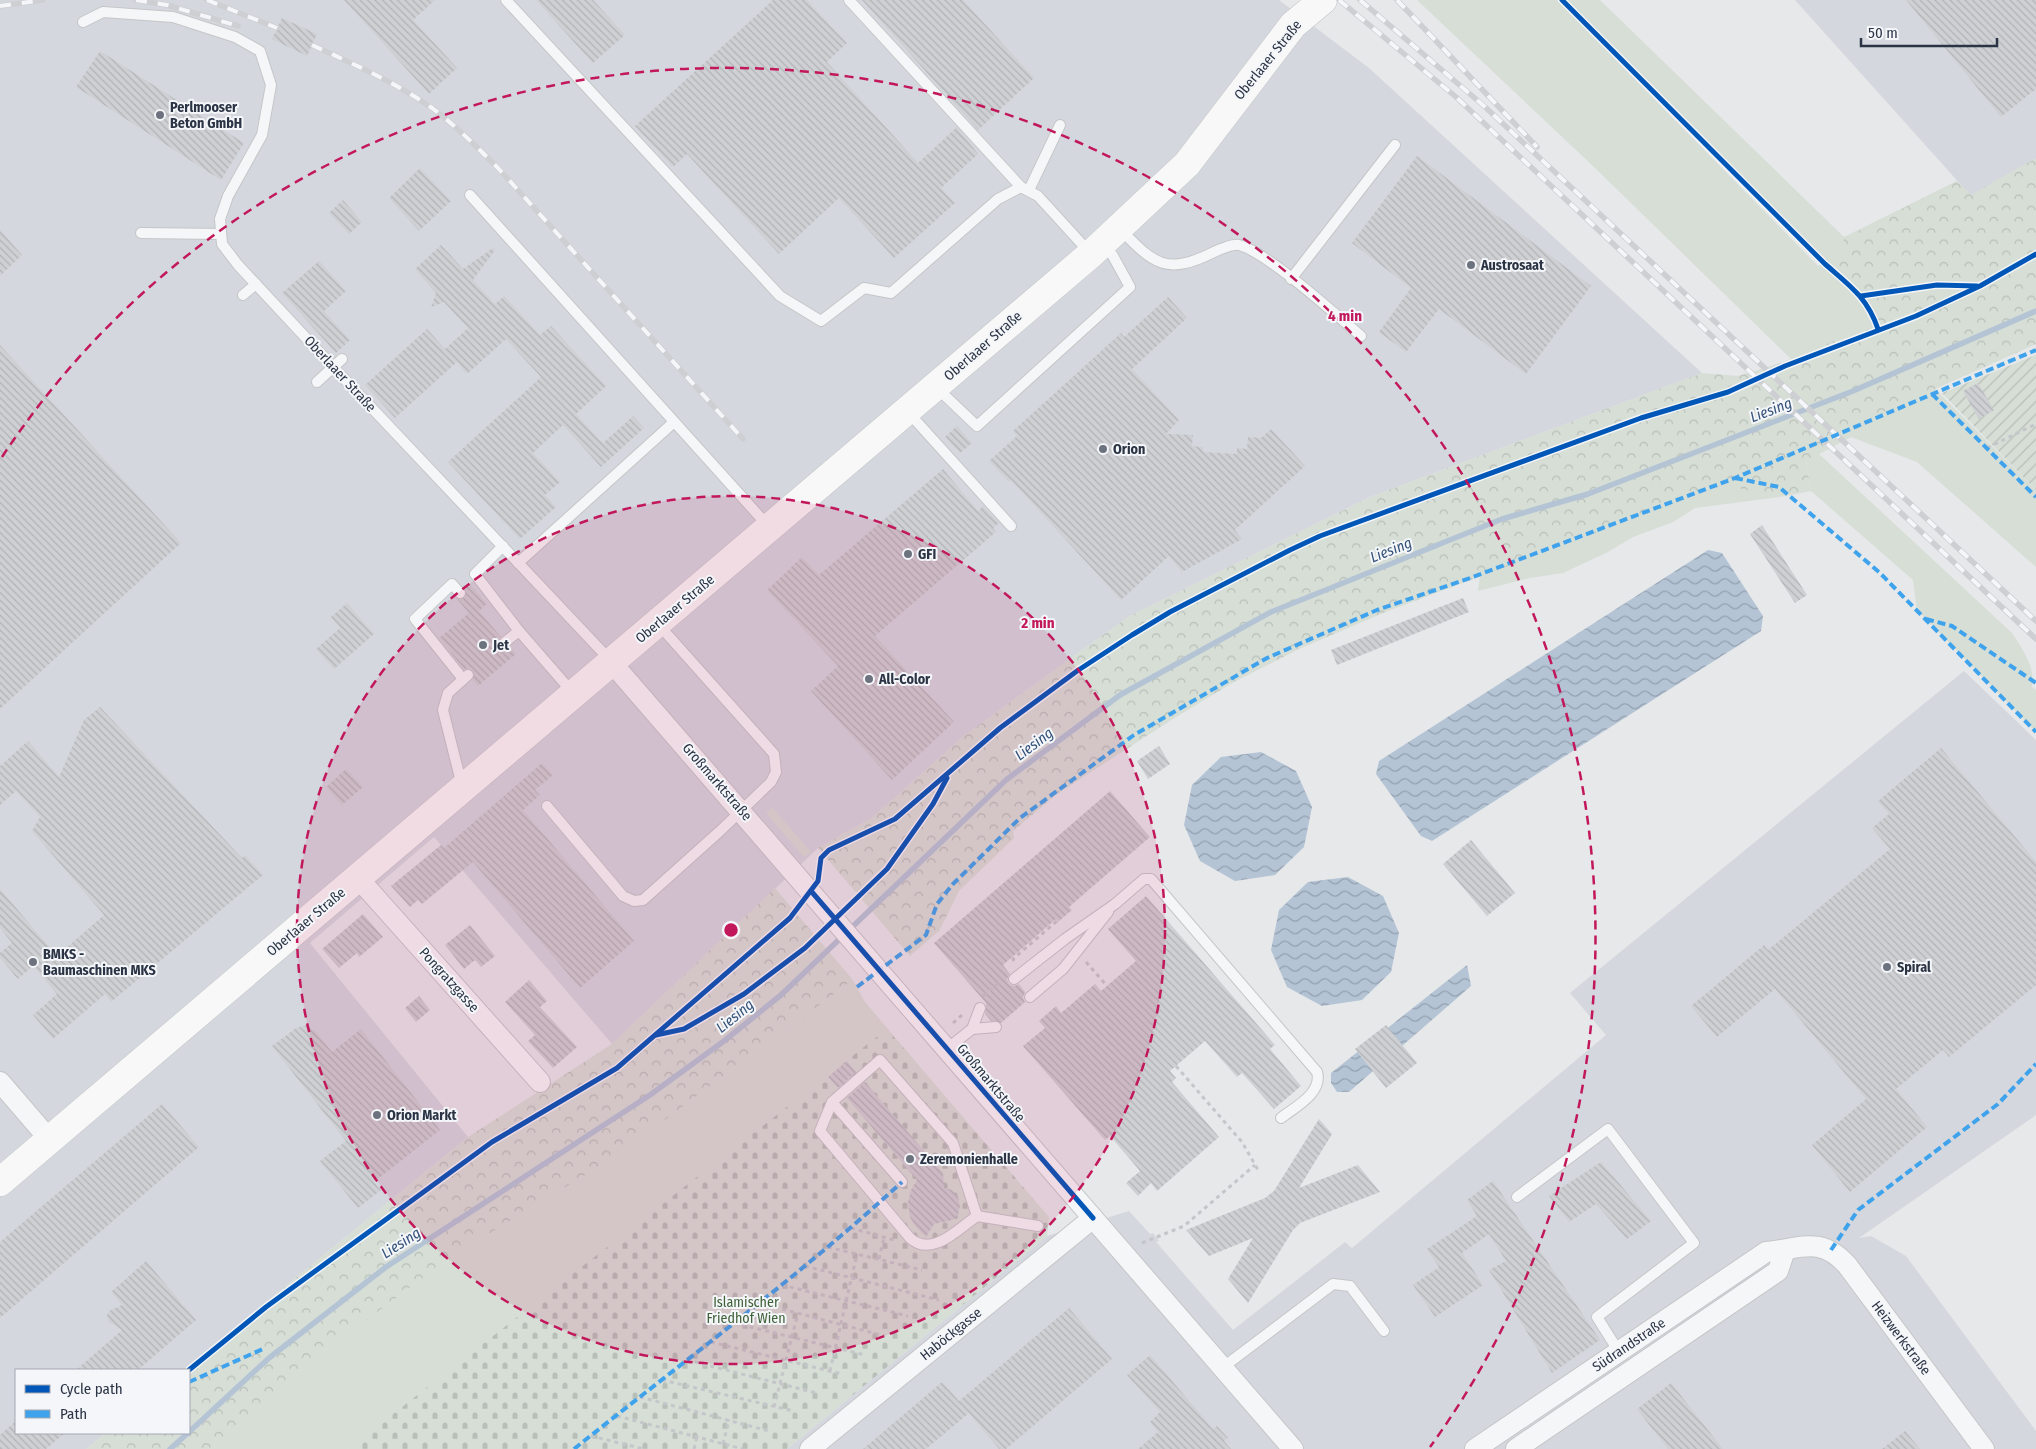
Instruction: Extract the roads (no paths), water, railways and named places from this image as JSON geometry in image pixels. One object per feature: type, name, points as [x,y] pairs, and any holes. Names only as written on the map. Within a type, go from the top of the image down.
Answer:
[{"type":"main road","name":"Oberlaaer Straße","points":[[0,1182],[770,529],[1104,242],[1187,164],[1293,25],[1323,0]]},
{"type":"street","name":"Großmarktstraße","points":[[612,662],[948,1048],[1092,1218],[1293,1449]]},
{"type":"street","name":"Pongratzgasse","points":[[358,878],[540,1082]]},
{"type":"street","points":[[0,1082],[50,1140]]},
{"type":"street","name":"Haböckgasse","points":[[810,1449],[1092,1218]]},
{"type":"street","name":"Südrandstraße","points":[[1476,1449],[1766,1252],[1806,1246]]},
{"type":"street","name":"Heizwerkstraße","points":[[1806,1246],[1831,1250],[1847,1266],[1984,1449]]},
{"type":"street","name":"Südrandstraße","points":[[1516,1449],[1778,1271],[1785,1250]]},
{"type":"lane","points":[[506,0],[780,296],[821,321],[864,288],[891,293],[998,199],[1025,189],[1060,126]]},
{"type":"lane","points":[[849,0],[1025,189],[1104,242],[1167,265],[1192,263],[1218,250],[1238,245],[1258,255],[1291,279],[1361,336]]},
{"type":"lane","points":[[83,22],[103,12],[173,17],[235,37],[260,51],[270,85],[262,135],[238,178],[220,219],[221,234],[141,233]]},
{"type":"lane","points":[[1291,279],[1395,145]]},
{"type":"lane","points":[[470,195],[770,529]]},
{"type":"lane","name":"Oberlaaer Straße","points":[[221,234],[222,244],[256,284],[612,662]]},
{"type":"lane","points":[[936,387],[977,426],[1130,287],[1114,256],[1104,242]]},
{"type":"lane","points":[[243,295],[256,284]]},
{"type":"lane","points":[[317,382],[342,359]]},
{"type":"lane","points":[[907,411],[1011,526]]},
{"type":"lane","points":[[518,562],[674,422]]},
{"type":"lane","points":[[503,546],[475,574],[519,631],[575,694]]},
{"type":"lane","points":[[460,593],[452,584],[414,619],[466,677],[448,693],[443,710],[463,790]]},
{"type":"lane","points":[[547,806],[624,896],[634,900],[643,900],[774,778],[776,763],[774,754],[658,623]]},
{"type":"lane","points":[[505,642],[519,631]]},
{"type":"lane","points":[[1014,979],[1065,938],[1115,904],[1144,879],[1155,881],[1317,1072],[1318,1085],[1314,1091],[1281,1118]]},
{"type":"lane","points":[[1030,997],[1063,969],[1115,904]]},
{"type":"lane","points":[[948,1048],[972,1029],[980,1008]]},
{"type":"lane","points":[[972,1029],[996,1027]]},
{"type":"lane","points":[[978,1216],[953,1143],[880,1060],[832,1102],[820,1131],[914,1242],[920,1246],[934,1246],[978,1216],[1038,1226]]},
{"type":"lane","points":[[832,1102],[902,1182]]},
{"type":"lane","points":[[1517,1197],[1608,1129],[1694,1243],[1597,1317],[1619,1352]]},
{"type":"lane","points":[[1222,1368],[1334,1284],[1350,1286],[1384,1331]]},
{"type":"water","points":[[1708,550],[1722,553],[1763,616],[1761,631],[1432,841],[1421,836],[1376,774],[1379,761]]},
{"type":"water","points":[[1261,752],[1296,771],[1312,807],[1304,847],[1275,875],[1235,881],[1200,861],[1184,825],[1192,785],[1221,757]]},
{"type":"water","points":[[1348,877],[1383,896],[1399,933],[1391,972],[1362,1000],[1322,1006],[1287,987],[1271,950],[1279,910],[1308,882]]},
{"type":"water","points":[[1467,965],[1471,986],[1349,1092],[1337,1092],[1331,1083],[1331,1073]]},
{"type":"waterway","name":"Liesing","points":[[190,1431],[269,1358],[386,1267],[650,1095],[724,1041],[781,995],[1006,780],[1120,695],[1271,612],[1502,519],[1588,494],[1853,391],[2036,311]]},
{"type":"waterway","name":"Liesing","points":[[170,1449],[187,1434]]},
{"type":"railway","points":[[0,6],[43,0]]},
{"type":"railway","points":[[136,0],[167,5],[238,26]]},
{"type":"railway","points":[[207,0],[277,28]]},
{"type":"railway","points":[[1339,0],[1456,97],[2036,639]]},
{"type":"railway","points":[[1360,0],[1484,106],[2036,621]]},
{"type":"railway","points":[[1397,0],[1537,147]]},
{"type":"railway","points":[[312,45],[403,90],[432,108],[466,137],[498,168],[743,439]]},
{"type":"place","name":"Perlmooser Beton GmbH","points":[[160,115]]},
{"type":"place","name":"Austrosaat","points":[[1471,265]]},
{"type":"place","name":"Orion","points":[[1103,449]]},
{"type":"place","name":"GFI","points":[[908,554]]},
{"type":"place","name":"Jet","points":[[483,645]]},
{"type":"place","name":"All-Color","points":[[869,679]]},
{"type":"place","name":"BMKS - Baumaschinen MKS","points":[[33,962]]},
{"type":"place","name":"Spiral","points":[[1887,967]]},
{"type":"place","name":"Orion Markt","points":[[377,1115]]},
{"type":"place","name":"Zeremonienhalle","points":[[910,1159]]},
{"type":"park label","name":"Islamischer Friedhof Wien","points":[[746,1310]]}]
